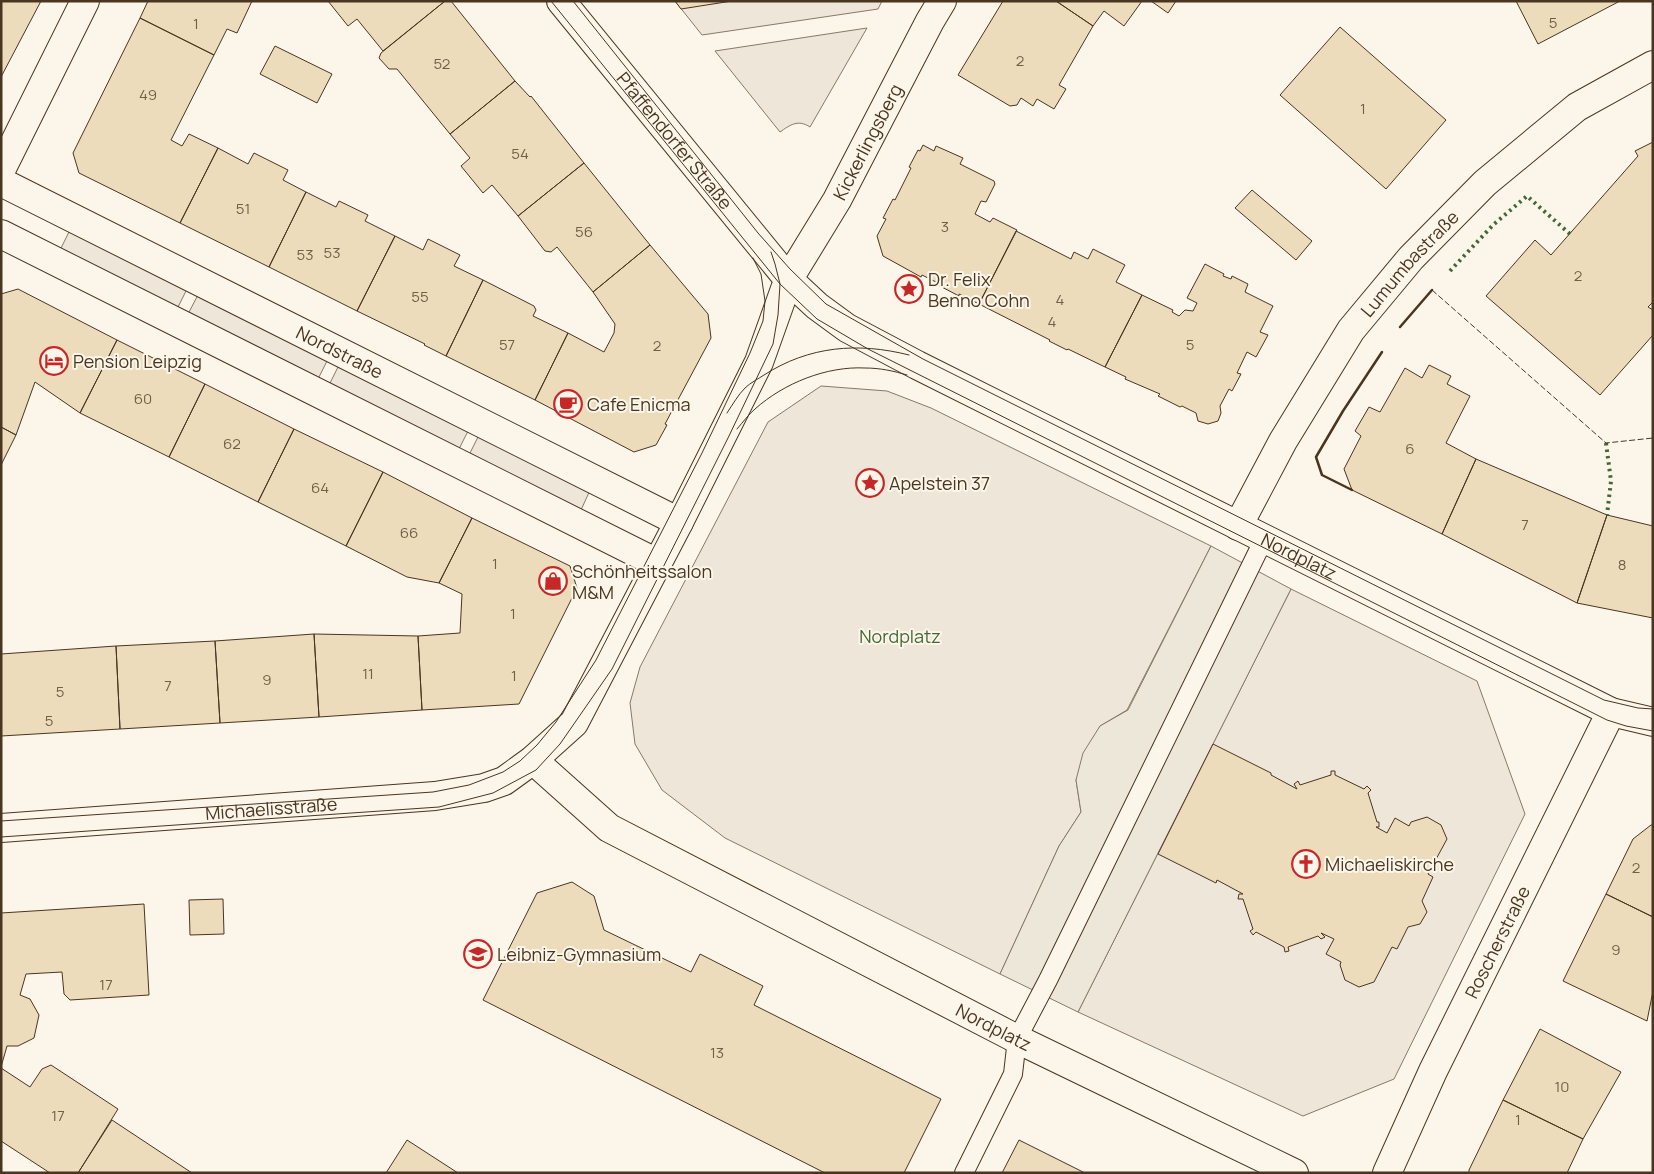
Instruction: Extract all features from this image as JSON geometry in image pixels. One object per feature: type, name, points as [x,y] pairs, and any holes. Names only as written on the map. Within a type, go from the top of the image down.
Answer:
[{"type":"street","points":[[1,170],[86,1]]},
{"type":"street","name":"Pfaffendorfer Straße","points":[[561,1],[789,280]]},
{"type":"street","name":"Kickerlingsberg","points":[[789,280],[837,200],[925,30],[942,1]]},
{"type":"street","name":"Lumumbastraße","points":[[1238,526],[1283,441],[1351,330],[1411,258],[1485,183],[1576,107],[1653,65]]},
{"type":"street","name":"Nordstraße","points":[[1,182],[679,522]]},
{"type":"street","points":[[1,234],[657,563]]},
{"type":"street","points":[[533,760],[574,723],[679,522],[759,362],[789,280]]},
{"type":"street","name":"Nordplatz","points":[[789,280],[817,306],[847,328],[1611,712],[1653,722]]},
{"type":"street","name":"Roscherstraße","points":[[1386,1173],[1433,1071],[1611,712]]},
{"type":"street","name":"Nordplatz","points":[[533,760],[609,828],[1017,1039],[1285,1169]]},
{"type":"street","name":"Michaelisstraße","points":[[1,828],[435,796],[467,792],[504,780],[533,760]]},
{"type":"lane","points":[[964,1173],[1013,1074],[1017,1039],[1045,987],[1264,539]]},
{"type":"green space","points":[[675,1],[882,1],[878,9],[702,35]]},
{"type":"green space","points":[[867,28],[810,127],[798,123],[780,132],[715,51]]},
{"type":"green space","points":[[70,230],[188,287],[177,309],[59,252]]},
{"type":"green space","points":[[199,293],[329,357],[318,379],[188,314]]},
{"type":"green space","points":[[340,363],[470,427],[459,449],[329,385]]},
{"type":"green space","name":"Nordplatz","points":[[821,386],[887,391],[931,408],[1211,546],[1127,710],[1100,726],[1076,780],[1081,812],[1059,846],[1000,974],[725,838],[662,790],[635,744],[630,703],[640,667],[768,422]]},
{"type":"green space","points":[[480,433],[591,488],[581,510],[469,455]]},
{"type":"green space","points":[[1291,589],[1477,681],[1525,814],[1394,1079],[1303,1116],[1078,1012]]},
{"type":"shaded area","points":[[1211,546],[1291,589],[1078,1012],[1000,974],[1059,846],[1081,812],[1076,780],[1083,753],[1100,726],[1128,710]]},
{"type":"building","points":[[1,1],[41,1],[1,77]]},
{"type":"building","points":[[148,1],[252,1],[237,33],[227,29],[214,55],[140,18]]},
{"type":"building","points":[[328,1],[445,1],[383,51],[357,19],[348,26]]},
{"type":"building","points":[[445,1],[451,1],[515,81],[450,134],[397,69],[389,69],[379,58],[381,53]]},
{"type":"building","points":[[675,1],[732,1],[681,9]]},
{"type":"building","points":[[1003,1],[1056,1],[1093,26],[1059,85],[1066,89],[1054,109],[1037,99],[1033,106],[1021,98],[1017,105],[1010,106],[958,75]]},
{"type":"building","points":[[1056,1],[1142,1],[1124,26],[1104,11],[1093,26]]},
{"type":"building","points":[[1151,1],[1176,1],[1168,13]]},
{"type":"building","points":[[1516,1],[1620,1],[1538,44]]},
{"type":"building","points":[[140,18],[214,55],[171,140],[182,146],[189,134],[218,148],[180,223],[79,173],[73,153]]},
{"type":"building","points":[[1340,27],[1446,120],[1386,189],[1280,95]]},
{"type":"building","points":[[275,46],[332,74],[317,103],[260,74]]},
{"type":"building","points":[[515,81],[531,96],[584,163],[518,216],[492,185],[483,193],[461,166],[470,158],[450,134]]},
{"type":"building","points":[[1653,142],[1653,302],[1648,307],[1653,310],[1653,335],[1600,395],[1486,296],[1535,240],[1551,255],[1638,156],[1635,151]]},
{"type":"building","points":[[923,145],[934,151],[936,146],[963,158],[960,164],[994,181],[995,184],[986,202],[981,201],[975,214],[990,222],[993,218],[1017,230],[979,304],[959,294],[959,296],[922,275],[921,277],[883,256],[877,236],[886,219],[883,218],[893,199],[895,200],[918,150],[920,151]]},
{"type":"building","points":[[218,148],[248,164],[254,153],[288,170],[283,180],[306,192],[269,267],[180,223]]},
{"type":"building","points":[[584,163],[650,245],[593,292],[557,247],[551,252],[545,251],[518,216]]},
{"type":"building","points":[[1252,190],[1312,241],[1296,260],[1235,208]]},
{"type":"building","points":[[306,192],[336,207],[339,201],[368,215],[365,221],[395,236],[357,311],[269,267]]},
{"type":"building","points":[[1016,231],[1071,259],[1074,252],[1088,259],[1093,249],[1125,265],[1116,282],[1142,295],[1105,367],[1049,341],[979,304]]},
{"type":"building","points":[[395,236],[423,250],[428,239],[460,255],[454,266],[483,280],[446,356],[357,311]]},
{"type":"building","points":[[650,245],[708,314],[711,338],[665,424],[667,425],[656,445],[634,452],[535,400],[568,333],[604,352],[614,333],[615,324],[593,292]]},
{"type":"building","points":[[1205,264],[1224,274],[1223,276],[1231,279],[1232,276],[1248,284],[1245,292],[1273,306],[1260,332],[1268,335],[1256,357],[1247,352],[1237,373],[1241,374],[1232,391],[1229,389],[1220,406],[1221,413],[1218,421],[1208,424],[1198,421],[1196,413],[1158,396],[1160,394],[1125,379],[1126,377],[1105,367],[1142,295],[1173,310],[1172,312],[1179,316],[1185,310],[1193,311],[1197,303],[1187,298]]},
{"type":"building","points":[[483,280],[534,306],[536,310],[533,316],[568,333],[535,400],[446,356]]},
{"type":"building","name":"Pension Leipzig","points":[[18,289],[117,340],[80,413],[35,382],[16,435],[1,427],[1,294]]},
{"type":"building","points":[[117,340],[205,384],[169,457],[80,413]]},
{"type":"building","points":[[1429,365],[1451,376],[1447,384],[1470,396],[1446,443],[1476,459],[1442,534],[1352,490],[1344,469],[1361,436],[1355,431],[1369,407],[1380,412],[1405,368],[1422,378]]},
{"type":"building","points":[[205,384],[294,429],[258,502],[169,457]]},
{"type":"building","points":[[1,427],[16,435],[1,465]]},
{"type":"building","points":[[294,429],[383,472],[346,546],[258,502]]},
{"type":"building","points":[[1476,459],[1607,515],[1577,603],[1442,534]]},
{"type":"building","points":[[383,472],[472,518],[439,583],[407,577],[346,546]]},
{"type":"building","points":[[1607,515],[1653,526],[1653,618],[1577,603]]},
{"type":"building","points":[[472,518],[570,566],[577,588],[519,704],[422,710],[418,636],[460,633],[462,594],[439,583]]},
{"type":"building","points":[[314,634],[319,717],[220,723],[215,641]]},
{"type":"building","points":[[314,634],[418,636],[422,710],[319,717]]},
{"type":"building","points":[[215,641],[220,723],[120,729],[116,646]]},
{"type":"building","points":[[116,646],[120,729],[1,736],[1,654]]},
{"type":"building","name":"Michaeliskirche","points":[[1213,744],[1271,773],[1271,775],[1297,789],[1294,784],[1298,781],[1300,785],[1331,775],[1331,771],[1335,771],[1335,775],[1364,789],[1367,786],[1371,790],[1368,793],[1377,822],[1379,822],[1379,827],[1376,827],[1387,833],[1395,818],[1409,826],[1411,822],[1427,817],[1441,825],[1447,839],[1428,874],[1433,877],[1422,901],[1427,912],[1420,924],[1408,927],[1397,949],[1392,947],[1374,982],[1359,987],[1345,980],[1340,965],[1341,962],[1326,954],[1334,939],[1321,933],[1325,937],[1321,939],[1318,936],[1288,947],[1289,951],[1285,952],[1284,947],[1256,932],[1253,935],[1250,931],[1253,929],[1243,899],[1238,899],[1239,894],[1243,894],[1217,880],[1216,883],[1158,854]]},
{"type":"building","points":[[1653,825],[1653,917],[1606,894],[1633,839]]},
{"type":"building","points":[[572,882],[594,896],[604,930],[691,972],[700,954],[763,986],[754,1005],[941,1099],[904,1173],[825,1173],[483,1000],[537,893]]},
{"type":"building","points":[[1606,894],[1653,917],[1653,991],[1647,1021],[1563,981]]},
{"type":"building","points":[[223,899],[224,934],[190,935],[189,900]]},
{"type":"building","points":[[144,904],[149,995],[70,1000],[64,994],[62,972],[26,974],[20,995],[30,999],[39,1015],[34,1038],[18,1046],[7,1046],[1,1067],[1,913]]},
{"type":"building","points":[[1540,1029],[1621,1072],[1583,1139],[1503,1100]]},
{"type":"building","points":[[51,1065],[118,1109],[78,1173],[50,1173],[1,1141],[1,1068],[30,1087],[42,1069]]},
{"type":"building","points":[[1503,1100],[1583,1139],[1567,1173],[1469,1173]]},
{"type":"building","points":[[112,1120],[192,1173],[78,1173]]},
{"type":"building","points":[[407,1140],[458,1173],[386,1173]]},
{"type":"building","points":[[1019,1140],[1085,1173],[1002,1173]]},
{"type":"tram line","points":[[551,1],[780,284],[817,319],[868,349],[1607,720],[1653,731]]},
{"type":"tram line","points":[[573,1],[758,233],[790,269],[826,304],[923,359],[1604,700],[1638,708],[1653,709]]},
{"type":"tram line","points":[[1,837],[439,807],[493,793],[536,770],[560,744],[612,669],[773,344],[778,315],[780,284],[771,252]]},
{"type":"tram line","points":[[1,821],[433,792],[469,785],[503,772],[520,761],[537,745],[556,722],[596,660],[702,453],[750,353],[763,321],[765,301],[761,274],[753,258]]},
{"type":"tram line","points":[[727,413],[749,384],[781,365],[816,352],[853,348],[890,351],[909,355]]},
{"type":"tram line","points":[[737,429],[753,411],[779,391],[821,373],[851,368],[865,368],[887,370],[907,375]]},
{"type":"hedge","points":[[1450,271],[1493,225],[1527,196],[1570,234]]},
{"type":"hedge","points":[[1606,443],[1611,481],[1607,515]]},
{"type":"fence","points":[[1432,290],[1606,443],[1653,438]]},
{"type":"wall","points":[[1400,327],[1432,290]]},
{"type":"wall","points":[[1352,490],[1322,475],[1316,457],[1343,411],[1382,352]]},
{"type":"place","name":"Dr. Felix Benno Cohn","points":[[909,289]]},
{"type":"place","name":"Pension Leipzig","points":[[54,361]]},
{"type":"place","name":"Cafe Enicma","points":[[568,404]]},
{"type":"place","name":"Apelstein 37","points":[[870,483]]},
{"type":"place","name":"Schönheitssalon M&M","points":[[553,581]]},
{"type":"place","name":"Michaeliskirche","points":[[1306,864]]},
{"type":"place","name":"Leibniz-Gymnasium","points":[[478,954]]}]
